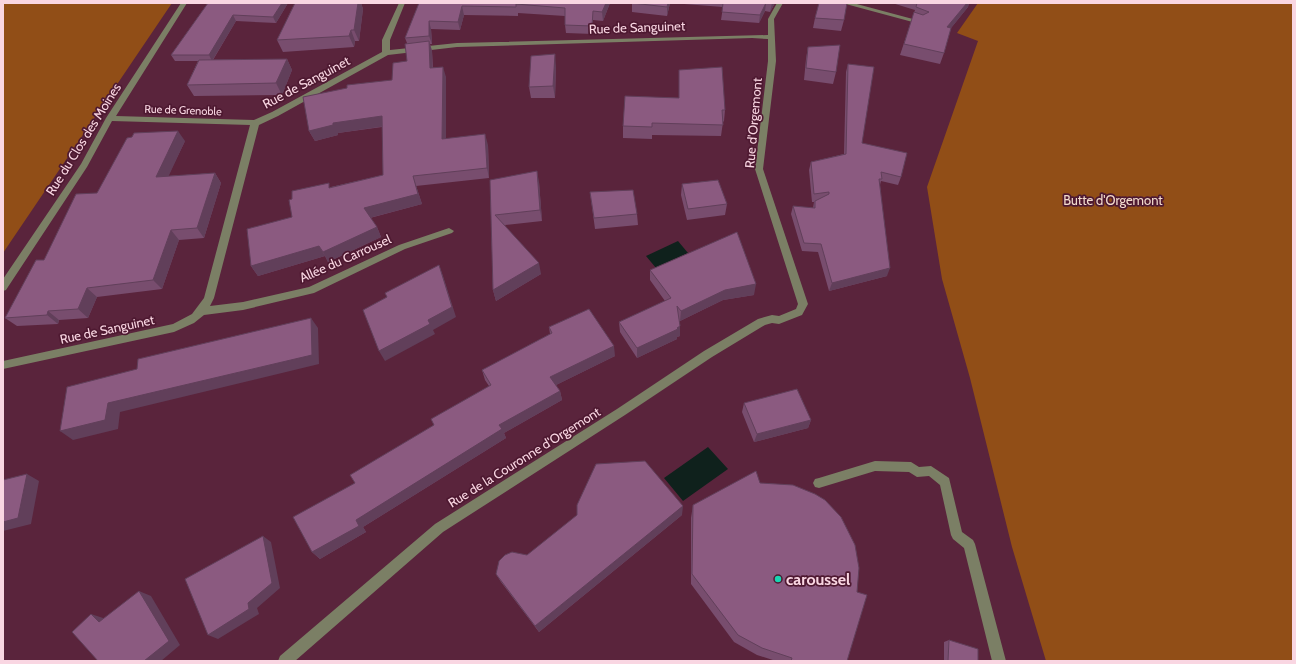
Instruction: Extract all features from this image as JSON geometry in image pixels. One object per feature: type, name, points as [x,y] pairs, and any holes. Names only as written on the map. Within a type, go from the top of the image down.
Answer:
[{"type":"street","name":"Rue du Clos des Moines","points":[[3,288],[84,165],[110,118],[184,3]]},
{"type":"street","points":[[386,53],[386,40],[402,3]]},
{"type":"street","name":"Rue d'Orgemont","points":[[780,3],[771,19],[772,61],[759,169],[803,304],[799,312]]},
{"type":"street","points":[[845,3],[920,22]]},
{"type":"street","name":"Rue de Sanguinet","points":[[3,365],[174,328],[190,322],[203,311],[208,298],[255,124],[386,53],[457,46],[752,36],[771,37]]},
{"type":"street","name":"Rue de Grenoble","points":[[110,118],[255,124]]},
{"type":"street","name":"Allée du Carrousel","points":[[203,311],[243,306],[311,290],[402,247],[449,230]]},
{"type":"street","name":"Rue de la Couronne d'Orgemont","points":[[285,661],[439,528],[621,412],[708,354],[762,322],[772,319],[779,320],[799,312]]},
{"type":"street","points":[[819,483],[874,466],[911,467],[917,472],[932,471],[946,482],[957,535],[969,544],[999,661]]},
{"type":"green space","points":[[3,3],[172,3],[3,253]]},
{"type":"green space","name":"Butte d'Orgemont","points":[[978,3],[1293,3],[1293,661],[1046,661],[1012,547],[970,378],[942,279],[927,187],[978,41],[957,33]]},
{"type":"shaded area","points":[[678,241],[688,253],[656,268],[646,256]]},
{"type":"shaded area","points":[[708,447],[728,469],[683,501],[664,478]]},
{"type":"building","points":[[208,3],[282,3],[273,17],[233,15],[209,55],[171,55]]},
{"type":"building","points":[[295,3],[358,3],[354,30],[351,30],[349,36],[277,40]]},
{"type":"building","points":[[419,3],[606,3],[602,12],[593,11],[592,26],[565,25],[565,8],[516,4],[516,7],[462,6],[458,22],[429,21],[429,36],[405,38]]},
{"type":"building","points":[[632,3],[668,3],[667,7]]},
{"type":"building","points":[[723,3],[766,3],[760,15],[722,12]]},
{"type":"building","points":[[819,3],[847,3],[844,20],[815,18]]},
{"type":"building","points":[[917,3],[967,3],[947,27],[951,28],[944,53],[904,44],[914,12],[923,15],[929,12],[916,7]]},
{"type":"building","points":[[429,41],[430,68],[443,67],[442,139],[485,134],[487,168],[413,176],[418,194],[364,208],[377,227],[323,252],[319,246],[251,266],[247,229],[292,217],[289,200],[292,199],[292,191],[329,183],[329,188],[383,175],[382,116],[333,123],[333,125],[309,131],[303,97],[347,88],[347,85],[392,80],[393,63],[407,61],[405,44]]},
{"type":"building","points":[[840,45],[836,72],[806,68],[808,47]]},
{"type":"building","points":[[555,54],[553,86],[529,87],[531,56]]},
{"type":"building","points":[[287,59],[276,83],[187,85],[199,60]]},
{"type":"building","points":[[848,64],[874,67],[862,143],[907,153],[901,177],[881,172],[882,179],[879,179],[890,268],[832,283],[821,244],[804,243],[793,206],[815,208],[815,201],[829,194],[829,192],[814,194],[811,162],[846,154]]},
{"type":"building","points":[[722,67],[725,110],[722,110],[723,125],[652,123],[652,127],[623,126],[625,96],[679,98],[679,70]]},
{"type":"building","points":[[178,131],[156,177],[215,173],[197,228],[171,230],[153,280],[87,288],[78,309],[48,311],[47,315],[5,318],[36,260],[44,260],[76,194],[97,193],[127,138],[132,137],[134,133]]},
{"type":"building","points":[[537,171],[540,210],[495,215],[539,263],[493,290],[490,180]]},
{"type":"building","points":[[718,180],[727,204],[688,209],[682,184]]},
{"type":"building","points":[[633,190],[637,214],[594,218],[590,192]]},
{"type":"building","points":[[737,232],[756,284],[725,290],[681,311],[677,306],[680,326],[677,328],[678,329],[637,348],[619,322],[671,298],[650,270]]},
{"type":"building","points":[[439,265],[452,307],[428,320],[430,324],[379,351],[363,310],[387,297],[385,293]]},
{"type":"building","points":[[589,309],[614,346],[550,377],[560,391],[499,425],[502,429],[356,520],[359,526],[312,552],[293,517],[355,483],[350,475],[434,425],[431,419],[491,385],[482,370],[552,333],[549,327]]},
{"type":"building","points":[[311,318],[312,355],[108,403],[105,420],[60,431],[67,387],[137,369],[138,359]]},
{"type":"building","points":[[797,389],[811,420],[757,434],[744,403]]},
{"type":"building","points":[[645,461],[683,506],[535,626],[496,574],[499,561],[505,555],[512,552],[527,555],[577,515],[577,505],[596,464]]},
{"type":"building","name":"caroussel","points":[[756,471],[760,483],[793,485],[825,500],[841,517],[855,545],[859,568],[857,592],[867,595],[847,661],[791,661],[792,658],[762,648],[738,635],[692,574],[693,505]]},
{"type":"building","points":[[27,474],[18,518],[3,522],[3,480]]},
{"type":"building","points":[[263,536],[272,583],[248,603],[249,609],[208,635],[185,579]]},
{"type":"building","points":[[139,591],[169,641],[144,661],[98,661],[72,632],[91,614],[99,622]]},
{"type":"building","points":[[949,640],[978,649],[978,661],[948,661]]},
{"type":"place","name":"caroussel","points":[[778,579]]}]
